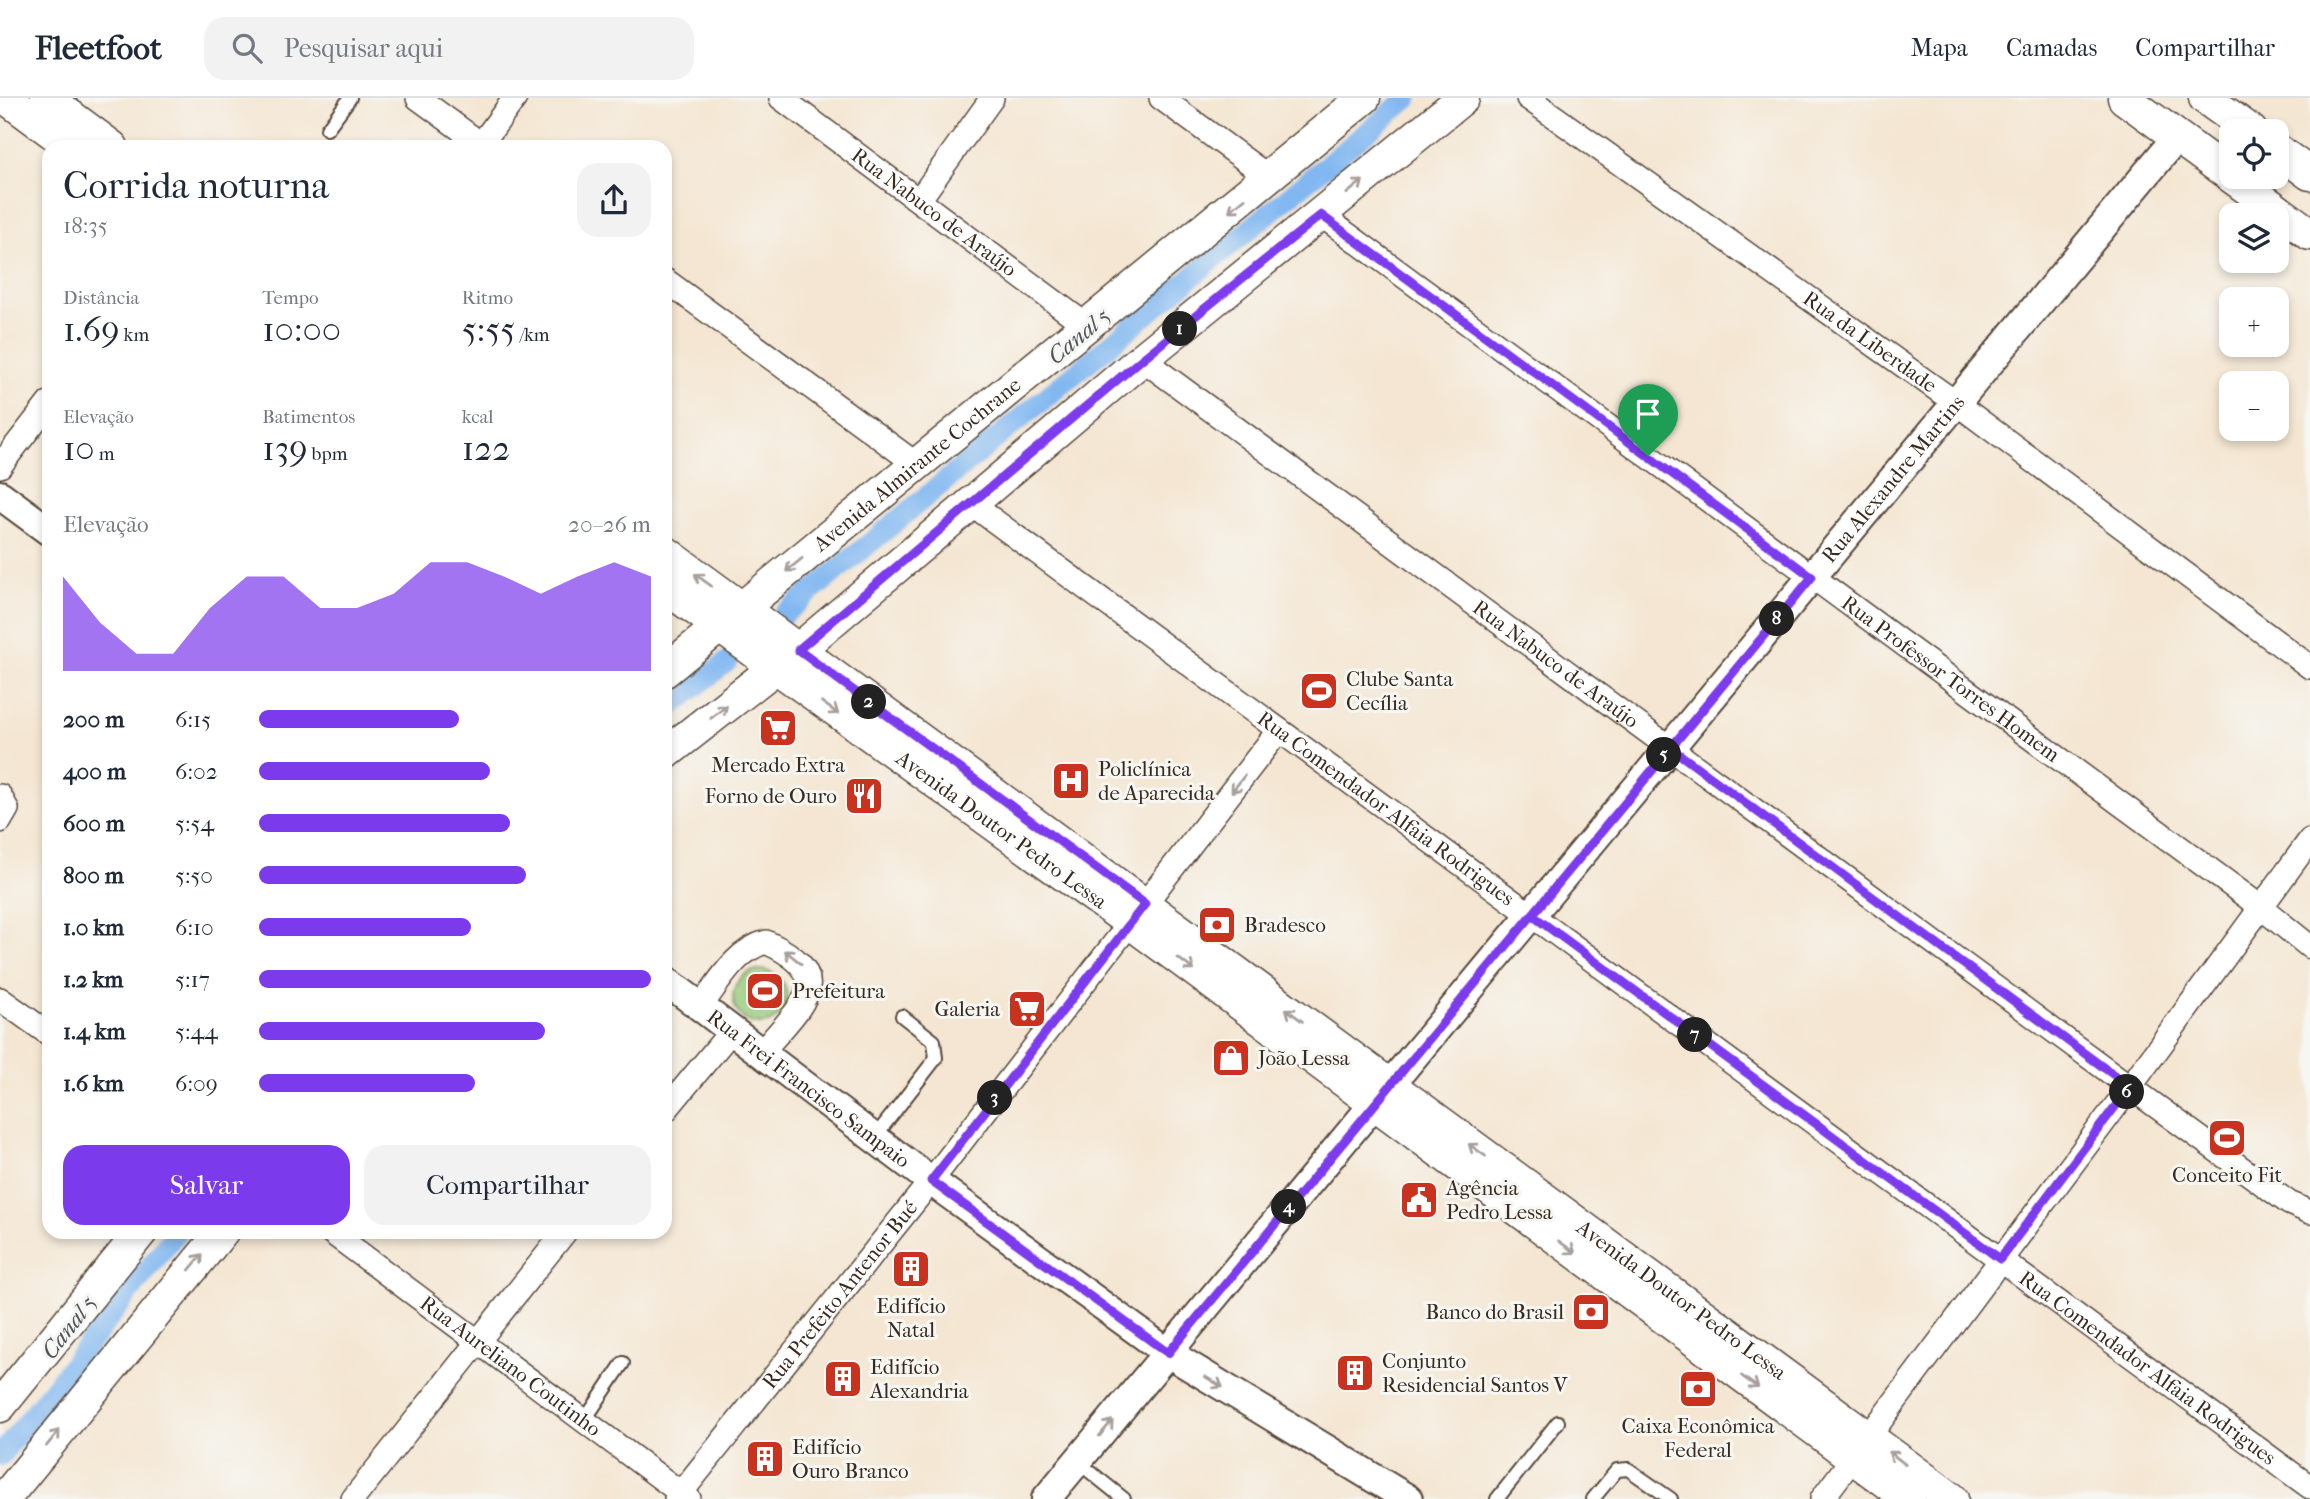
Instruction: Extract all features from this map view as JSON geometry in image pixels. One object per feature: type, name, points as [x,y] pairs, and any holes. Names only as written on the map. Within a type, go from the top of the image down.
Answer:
[{"type":"main road","points":[[6,98],[63,140]]},
{"type":"main road","points":[[46,98],[103,140]]},
{"type":"main road","points":[[672,749],[786,659],[1142,359],[1463,98]]},
{"type":"main road","points":[[2124,98],[2219,167]]},
{"type":"main road","points":[[2207,99],[2234,119]]},
{"type":"main road","name":"Avenida Almirante Cochrane","points":[[672,665],[1270,178],[1354,101]]},
{"type":"main road","points":[[2289,159],[2310,174]]},
{"type":"main road","points":[[2249,189],[2310,234]]},
{"type":"main road","name":"Avenida Doutor Pedro Lessa","points":[[672,559],[730,617],[786,659],[1138,914],[1862,1448],[1952,1499]]},
{"type":"main road","name":"Avenida Doutor Pedro Lessa","points":[[672,590],[730,617]]},
{"type":"main road","points":[[0,1406],[135,1239]]},
{"type":"main road","points":[[8,1492],[216,1239]]},
{"type":"main road","name":"Avenida Doutor Pedro Lessa","points":[[1862,1448],[1909,1499]]},
{"type":"street","points":[[418,98],[473,140]]},
{"type":"street","points":[[485,140],[515,98]]},
{"type":"street","name":"Rua Nabuco de Araújo","points":[[781,98],[1087,326]]},
{"type":"street","points":[[919,200],[992,98]]},
{"type":"street","points":[[1161,98],[1270,178]]},
{"type":"street","name":"Rua da Liberdade","points":[[1528,98],[1956,403],[2310,667]]},
{"type":"street","name":"Rua Alexandre Martins","points":[[1046,1499],[2177,137]]},
{"type":"street","name":"Rua Professor Torres Homem","points":[[1321,215],[2262,908],[2310,947]]},
{"type":"street","points":[[672,285],[916,464]]},
{"type":"street","name":"Rua Nabuco de Araújo","points":[[1142,359],[2130,1087],[2289,1203],[2310,1212]]},
{"type":"street","points":[[0,466],[42,412]]},
{"type":"street","points":[[0,495],[42,526]]},
{"type":"street","name":"Rua Comendador Alfaia Rodrigues","points":[[970,503],[2310,1487]]},
{"type":"street","name":"Rua Prefeito Antenor Bué","points":[[682,1497],[931,1181],[1279,730]]},
{"type":"street","points":[[0,796],[7,808],[0,821]]},
{"type":"street","points":[[1822,1499],[2130,1087],[2310,840]]},
{"type":"street","points":[[701,1006],[736,961],[752,946],[766,942],[785,950],[799,961],[810,975],[809,990],[762,1052]]},
{"type":"street","name":"Rua Frei Francisco Sampaio","points":[[672,985],[931,1181],[1168,1353],[1408,1499]]},
{"type":"street","points":[[0,999],[42,1029]]},
{"type":"street","points":[[672,1103],[732,1030]]},
{"type":"street","name":"Rua Aureliano Coutinho","points":[[340,1239],[584,1420],[682,1497]]},
{"type":"street","points":[[353,1499],[476,1340],[559,1239]]},
{"type":"lane","points":[[327,129],[350,98]]},
{"type":"lane","points":[[874,1138],[936,1058],[934,1041],[902,1016]]},
{"type":"lane","points":[[584,1420],[623,1363]]},
{"type":"lane","points":[[1497,1499],[1558,1422]]},
{"type":"lane","points":[[1077,1462],[1124,1499]]},
{"type":"lane","points":[[1592,1499],[1617,1470],[1628,1469],[1671,1499]]},
{"type":"green space","points":[[765,970],[775,974],[783,982],[787,997],[783,1012],[775,1020],[755,1024],[745,1020],[737,1012],[733,992],[737,982],[745,974]]},
{"type":"waterway","name":"Canal 5","points":[[783,615],[1408,98]]},
{"type":"waterway","name":"Canal 5","points":[[672,705],[728,661]]},
{"type":"waterway","name":"Canal 5","points":[[1,1455],[171,1239]]},
{"type":"place","name":"Clube Santa Cecília","points":[[1319,691]]},
{"type":"place","name":"Mercado Extra","points":[[778,728]]},
{"type":"place","name":"Policlínica de Aparecida","points":[[1071,781]]},
{"type":"place","name":"Forno de Ouro","points":[[864,796]]},
{"type":"place","name":"Bradesco","points":[[1217,925]]},
{"type":"place","name":"Prefeitura","points":[[765,991]]},
{"type":"place","name":"Galeria","points":[[1027,1009]]},
{"type":"place","name":"João Lessa","points":[[1231,1058]]},
{"type":"place","name":"Conceito Fit","points":[[2227,1138]]},
{"type":"place","name":"Agência Pedro Lessa","points":[[1419,1200]]},
{"type":"place","name":"Edifício Natal","points":[[911,1269]]},
{"type":"place","name":"Banco do Brasil","points":[[1591,1312]]},
{"type":"place","name":"Conjunto Residencial Santos V","points":[[1355,1373]]},
{"type":"place","name":"Edifício Alexandria","points":[[843,1379]]},
{"type":"place","name":"Caixa Econômica Federal","points":[[1698,1389]]},
{"type":"place","name":"Edifício Ouro Branco","points":[[765,1459]]},
{"type":"route","points":[[1648,456],[1321,215],[1142,359],[798,650],[1145,904],[931,1181],[1168,1353],[1671,748],[2130,1087],[2000,1259],[1532,915],[1812,577],[1648,456]]}]
